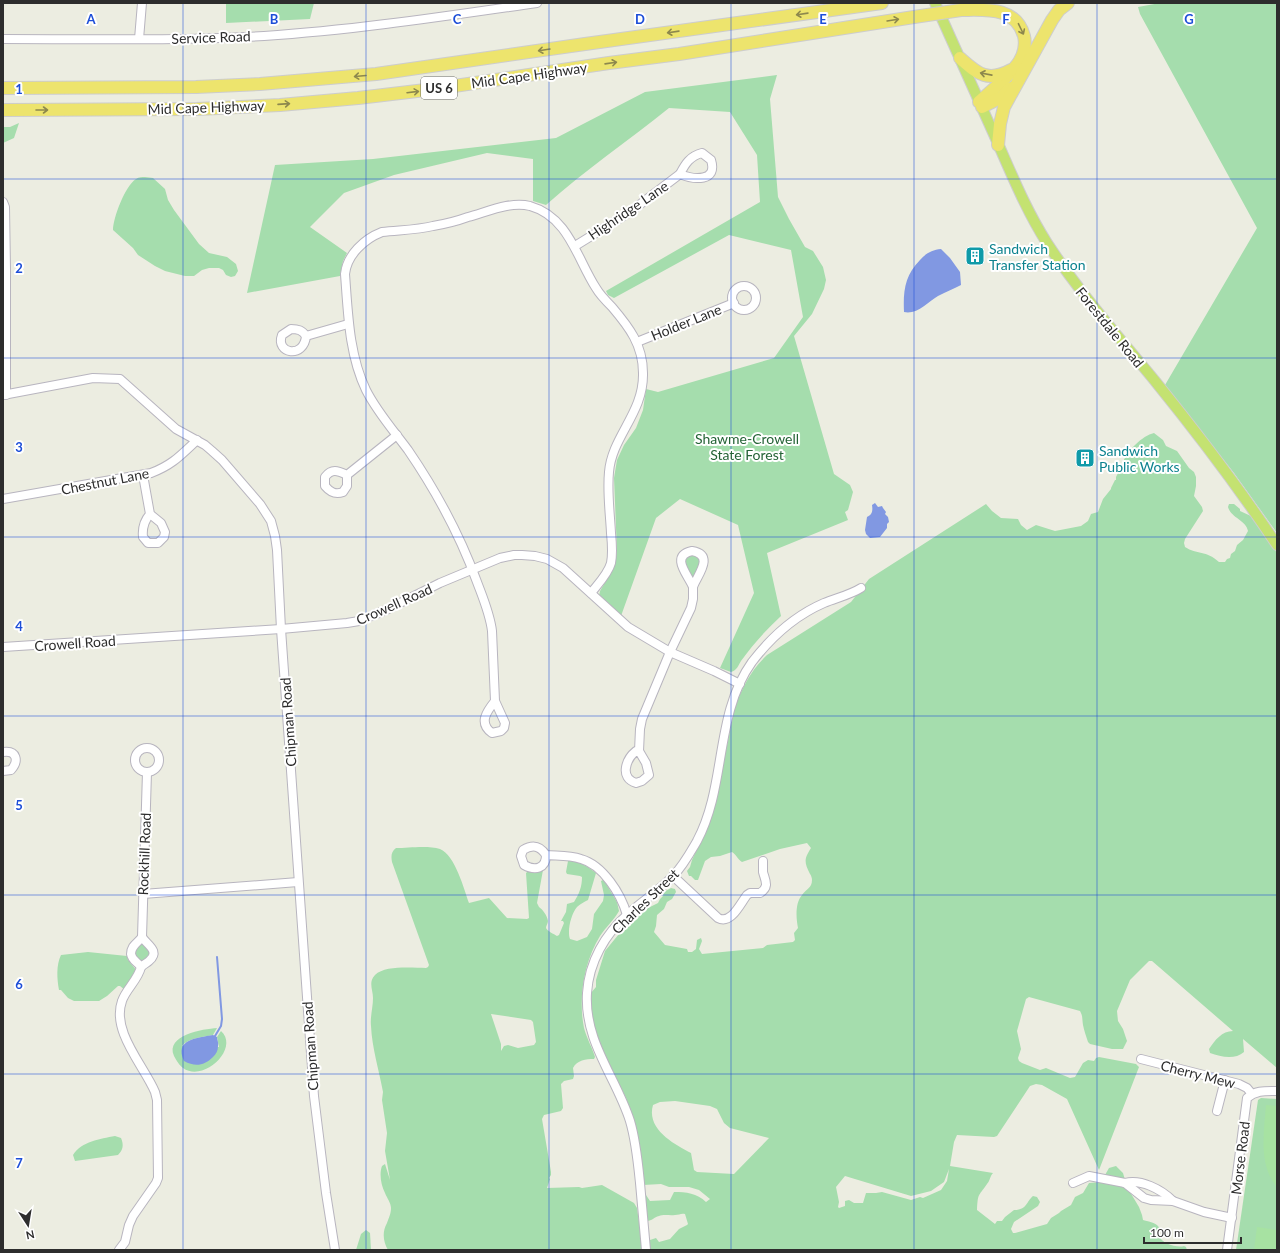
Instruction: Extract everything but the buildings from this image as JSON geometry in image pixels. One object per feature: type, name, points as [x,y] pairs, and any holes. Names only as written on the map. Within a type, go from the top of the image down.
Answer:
[{"type":"highway","name":"Mid Cape Highway","points":[[3,88],[196,87],[260,84],[376,74],[882,3]]},
{"type":"highway","name":"Mid Cape Highway","points":[[3,110],[197,109],[280,105],[358,98],[434,89],[679,54],[1003,3]]},
{"type":"highway","points":[[998,145],[1002,112],[1056,14],[1068,3]]},
{"type":"highway","points":[[961,10],[995,10],[1004,13],[1015,20],[1022,31],[1025,44],[1021,59],[980,104]]},
{"type":"highway","points":[[960,58],[977,72],[988,76],[1002,74],[1015,67]]},
{"type":"highway","points":[[980,104],[1007,93],[1020,78]]},
{"type":"main road","name":"Forestdale Road","points":[[935,3],[1010,174],[1033,220],[1060,261],[1114,333],[1172,403],[1224,470],[1277,545]]},
{"type":"street","points":[[139,39],[142,3]]},
{"type":"street","name":"Service Road","points":[[3,39],[139,39],[226,37],[309,32],[400,22],[537,3]]},
{"type":"street","name":"Highridge Lane","points":[[575,246],[630,212],[680,174]]},
{"type":"street","points":[[3,202],[5,207],[6,270],[4,395]]},
{"type":"street","points":[[495,701],[490,620],[472,569],[448,514],[423,472],[366,390],[353,350],[348,324],[346,268],[350,259],[359,247],[371,238],[382,232],[432,226],[467,218],[498,208],[523,205],[541,210],[562,227],[575,246],[584,268],[597,290],[623,320],[637,342],[642,357],[644,373],[642,391],[635,412],[617,444],[609,469],[612,550],[611,563],[608,570],[591,593]]},
{"type":"street","name":"Holder Lane","points":[[637,342],[734,303]]},
{"type":"street","points":[[306,336],[348,324]]},
{"type":"street","name":"Chipman Road","points":[[4,395],[93,378],[120,379],[176,429],[205,445],[222,460],[260,504],[271,521],[277,550],[298,882],[314,1096],[326,1193],[335,1250]]},
{"type":"street","points":[[347,476],[397,435]]},
{"type":"street","name":"Chestnut Lane","points":[[3,500],[158,471],[174,462],[197,440]]},
{"type":"street","points":[[143,475],[150,514]]},
{"type":"street","name":"Crowell Road","points":[[3,647],[281,629],[359,621],[386,610],[472,569],[500,558],[514,555],[535,556],[547,559],[563,568],[628,627],[670,652],[740,684]]},
{"type":"street","points":[[639,751],[642,719],[670,652],[691,608],[693,587]]},
{"type":"street","name":"Charles Street","points":[[646,1250],[634,1137],[625,1105],[601,1058],[593,1038],[588,1012],[587,993],[589,980],[597,953],[613,930],[627,915],[648,899],[673,876],[698,840],[708,815],[723,747],[726,721],[732,702],[747,670],[774,636],[795,619],[822,604],[861,588]]},
{"type":"street","points":[[3,752],[9,751],[16,758],[16,765],[11,770],[3,771]]},
{"type":"street","name":"Rockhill Road","points":[[142,937],[147,772]]},
{"type":"street","points":[[546,855],[567,856],[591,863],[616,890],[627,915]]},
{"type":"street","points":[[673,876],[718,918],[726,920],[732,916],[746,895],[750,893],[760,893],[765,888],[766,882],[763,872],[763,861]]},
{"type":"street","points":[[143,894],[298,882]]},
{"type":"street","points":[[119,1250],[125,1242],[133,1216],[158,1178],[157,1100],[155,1092],[125,1037],[120,1018],[122,1001],[142,967],[150,960],[153,954],[152,947],[144,941],[142,937],[140,941],[133,945],[130,954],[133,960],[139,963],[142,967]]},
{"type":"street","name":"Cherry Mew","points":[[1141,1059],[1239,1084],[1244,1086],[1252,1094]]},
{"type":"street","points":[[1218,1111],[1225,1080]]},
{"type":"street","points":[[1252,1094],[1262,1091],[1277,1091]]},
{"type":"street","name":"Morse Road","points":[[1227,1250],[1247,1098],[1252,1094]]},
{"type":"street","points":[[1073,1183],[1089,1176],[1125,1183],[1142,1183],[1162,1191],[1173,1201]]},
{"type":"street","points":[[1125,1183],[1144,1198],[1151,1200],[1173,1201],[1204,1212],[1232,1218]]},
{"type":"green space","points":[[226,3],[314,3],[310,19],[226,23]]},
{"type":"green space","points":[[1160,3],[1277,3],[1277,533],[1234,473],[1165,385],[1257,228],[1140,14],[1138,7]]},
{"type":"green space","name":"Shawme-Crowell State Forest","points":[[777,75],[770,99],[778,197],[805,247],[813,251],[823,267],[826,280],[824,289],[812,314],[794,336],[834,474],[850,485],[853,492],[848,510],[845,512],[848,520],[767,553],[781,616],[755,643],[736,669],[731,672],[720,668],[754,593],[738,525],[680,499],[656,518],[621,616],[599,596],[600,591],[614,567],[617,552],[614,478],[617,460],[624,445],[636,428],[643,410],[646,389],[658,392],[774,358],[803,317],[791,250],[729,235],[614,298],[608,295],[606,291],[760,202],[757,155],[730,112],[669,108],[546,205],[533,201],[533,159],[487,153],[394,175],[344,193],[310,227],[347,253],[343,261],[340,276],[247,293],[275,165],[373,159],[556,138],[645,92]]},
{"type":"green space","points":[[19,123],[14,138],[3,143],[3,127],[10,127]]},
{"type":"green space","points":[[139,177],[153,178],[165,189],[168,200],[174,210],[199,244],[209,253],[227,257],[236,264],[238,271],[235,276],[231,277],[226,275],[223,270],[219,268],[202,270],[194,276],[185,276],[165,271],[138,255],[133,248],[113,230],[117,210],[128,188]]},
{"type":"green space","points":[[1154,433],[1163,440],[1166,446],[1177,451],[1189,468],[1194,472],[1196,477],[1194,496],[1202,507],[1203,511],[1185,539],[1185,547],[1206,554],[1219,562],[1225,562],[1230,558],[1237,545],[1243,540],[1248,531],[1247,527],[1230,511],[1228,507],[1229,504],[1234,504],[1240,509],[1240,511],[1253,517],[1277,553],[1277,1068],[1243,1039],[1244,1052],[1240,1055],[1228,1057],[1210,1053],[1209,1049],[1219,1037],[1229,1031],[1233,1031],[1152,961],[1149,961],[1130,980],[1117,1011],[1118,1021],[1123,1029],[1127,1041],[1123,1049],[1112,1049],[1090,1044],[1085,1033],[1080,1011],[1029,997],[1026,999],[1017,1031],[1021,1049],[1018,1058],[1019,1061],[1040,1070],[1046,1068],[1070,1078],[1075,1077],[1083,1063],[1088,1060],[1094,1061],[1099,1057],[1136,1064],[1139,1067],[1099,1170],[1067,1099],[1042,1085],[1036,1084],[1030,1086],[997,1136],[957,1135],[954,1142],[950,1166],[993,1173],[979,1196],[977,1210],[995,1224],[997,1221],[1002,1221],[1014,1210],[1024,1207],[1033,1196],[1037,1197],[1040,1202],[1038,1206],[1014,1222],[1011,1229],[1013,1233],[1015,1233],[1047,1224],[1051,1218],[1071,1205],[1075,1197],[1083,1193],[1089,1183],[1101,1182],[1109,1168],[1116,1166],[1123,1173],[1127,1187],[1139,1207],[1143,1220],[1158,1226],[1160,1238],[1163,1241],[1174,1246],[1184,1246],[1187,1250],[650,1250],[650,1240],[656,1238],[659,1242],[670,1239],[679,1229],[688,1224],[685,1214],[661,1215],[647,1221],[645,1194],[650,1201],[670,1200],[674,1192],[691,1194],[703,1199],[706,1202],[710,1199],[699,1190],[689,1187],[669,1187],[661,1184],[643,1185],[637,1136],[626,1098],[598,1043],[590,1013],[590,994],[596,987],[596,980],[605,951],[628,923],[648,908],[658,903],[664,892],[671,888],[675,889],[676,892],[672,899],[667,902],[664,909],[657,915],[654,932],[665,945],[687,949],[688,952],[692,952],[696,949],[697,940],[701,938],[702,941],[699,949],[702,954],[763,948],[767,945],[793,942],[795,940],[794,933],[798,928],[798,902],[812,883],[806,863],[807,855],[811,848],[807,843],[780,849],[742,862],[732,852],[711,857],[705,861],[698,880],[695,880],[689,876],[687,871],[711,819],[734,710],[747,680],[767,655],[851,602],[869,579],[986,504],[1001,518],[1018,519],[1021,525],[1027,530],[1036,525],[1055,531],[1081,526],[1088,521],[1091,514],[1098,512],[1103,499],[1111,489],[1120,469],[1127,468],[1123,462],[1125,457],[1140,440]],"holes":[[[675,1101],[710,1106],[717,1109],[724,1123],[730,1128],[769,1138],[734,1174],[697,1172],[694,1170],[691,1153],[663,1135],[657,1128],[654,1121],[652,1114],[653,1105],[660,1102]],[[949,1169],[947,1181],[941,1190],[923,1198],[920,1197],[911,1200],[882,1192],[866,1193],[863,1203],[854,1203],[849,1200],[845,1201],[845,1206],[838,1207],[839,1202],[836,1187],[845,1176],[911,1196],[931,1191],[944,1182]]]},
{"type":"green space","points":[[690,554],[699,557],[701,564],[693,578],[687,570],[684,558]]},
{"type":"green space","points":[[424,847],[440,849],[445,852],[450,858],[462,881],[469,903],[489,898],[507,918],[529,918],[526,873],[529,870],[541,868],[543,870],[537,903],[547,917],[548,921],[546,928],[557,936],[559,935],[564,923],[561,921],[566,912],[567,904],[574,902],[579,893],[581,884],[582,877],[567,874],[568,861],[575,861],[590,868],[596,873],[588,900],[577,907],[571,918],[569,927],[570,939],[577,941],[587,937],[592,929],[594,914],[603,901],[604,895],[601,881],[603,880],[605,882],[617,902],[619,911],[594,946],[586,969],[582,993],[582,1016],[584,1028],[595,1057],[594,1059],[582,1060],[575,1065],[573,1068],[573,1079],[564,1081],[561,1084],[563,1108],[561,1111],[544,1115],[542,1119],[551,1172],[547,1188],[582,1188],[602,1185],[634,1203],[637,1208],[643,1250],[388,1250],[384,1240],[384,1233],[391,1206],[382,1187],[381,1180],[381,1169],[385,1164],[390,1180],[385,1151],[387,1133],[382,1100],[383,1092],[374,1051],[372,1034],[371,1019],[373,998],[371,983],[375,975],[385,970],[392,968],[426,968],[429,965],[392,862],[392,854],[396,848]],"holes":[[[491,1014],[531,1020],[533,1022],[536,1042],[534,1045],[518,1048],[508,1045],[504,1046],[501,1051],[501,1044]]]},
{"type":"green space","points":[[139,945],[145,945],[150,953],[144,961],[136,959],[134,951]]},
{"type":"green space","points":[[88,952],[127,956],[128,960],[137,971],[125,990],[118,986],[99,1001],[74,1001],[59,990],[57,972],[61,955]]},
{"type":"green space","points":[[217,1028],[213,1035],[188,1041],[182,1046],[219,1047],[217,1037],[221,1031],[226,1038],[226,1046],[223,1054],[217,1062],[200,1071],[191,1071],[183,1068],[174,1056],[173,1049],[175,1043],[187,1034]]},
{"type":"green space","points":[[1261,1098],[1277,1099],[1277,1250],[1236,1250],[1258,1100]]},
{"type":"green space","points":[[1266,1105],[1277,1106],[1277,1187],[1267,1169],[1265,1159],[1264,1137]]},
{"type":"green space","points":[[115,1136],[121,1138],[123,1145],[118,1155],[75,1161],[73,1155],[81,1147],[92,1141]]},
{"type":"green space","points":[[1257,1227],[1277,1230],[1277,1250],[1254,1250]]},
{"type":"green space","points":[[366,1230],[370,1233],[371,1250],[356,1250],[361,1234]]},
{"type":"water","points":[[941,249],[950,258],[960,272],[961,285],[938,296],[918,310],[913,312],[904,312],[906,284],[911,272],[925,255],[932,251]]},
{"type":"water","points":[[875,503],[878,507],[882,506],[886,512],[885,514],[888,517],[889,522],[887,524],[887,528],[880,537],[870,538],[866,534],[865,530],[867,517],[871,514],[872,505]]},
{"type":"water","points":[[213,1035],[217,1037],[218,1044],[216,1054],[213,1057],[199,1065],[184,1061],[182,1048],[185,1044],[194,1039]]},
{"type":"waterway","points":[[215,1036],[221,1026],[222,1019],[217,957]]},
{"type":"place","name":"Sandwich Transfer Station","points":[[975,256]]},
{"type":"place","name":"Sandwich Public Works","points":[[1085,458]]}]
